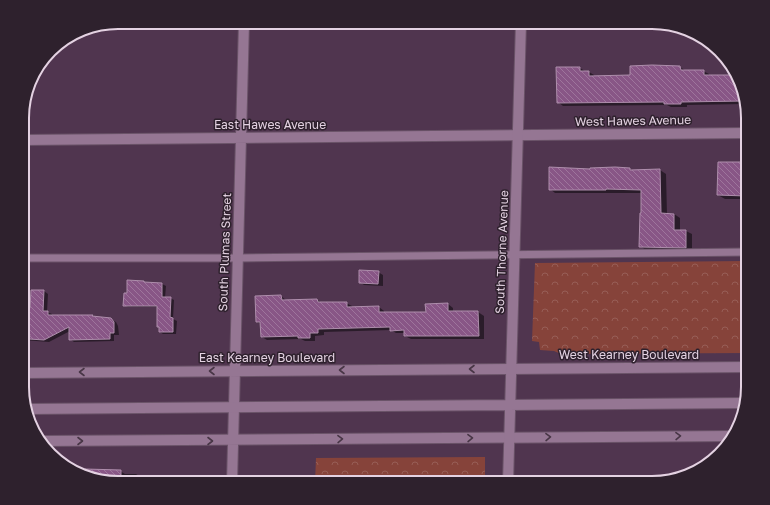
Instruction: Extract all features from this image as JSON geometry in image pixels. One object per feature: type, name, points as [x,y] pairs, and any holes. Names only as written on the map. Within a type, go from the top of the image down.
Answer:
[{"type":"street","name":"South Plumas Street","points":[[232,476],[244,29]]},
{"type":"street","name":"South Thorne Avenue","points":[[508,476],[521,29]]},
{"type":"street","name":"West Hawes Avenue","points":[[518,136],[741,133]]},
{"type":"street","name":"East Hawes Avenue","points":[[29,140],[518,136]]},
{"type":"street","name":"West Kearney Boulevard","points":[[511,369],[741,367]]},
{"type":"street","name":"East Kearney Boulevard","points":[[29,373],[511,369]]},
{"type":"street","points":[[32,409],[739,403]]},
{"type":"street","points":[[47,441],[726,436]]},
{"type":"lane","points":[[29,258],[238,258],[741,252]]},
{"type":"green space","points":[[741,261],[741,353],[561,354],[554,351],[540,350],[539,342],[532,341],[535,263]]},
{"type":"green space","points":[[485,457],[485,476],[315,476],[316,458]]},
{"type":"building","points":[[630,66],[680,66],[681,70],[704,70],[704,75],[730,75],[739,101],[681,102],[681,104],[664,104],[664,102],[557,103],[556,67],[580,67],[580,71],[589,71],[589,76],[630,75]]},
{"type":"building","points":[[718,162],[741,162],[741,196],[717,195]]},
{"type":"building","points":[[549,167],[590,169],[615,167],[630,168],[630,170],[660,169],[661,213],[674,214],[674,230],[686,230],[686,248],[639,247],[641,190],[549,190]]},
{"type":"building","points":[[359,270],[379,271],[378,284],[359,283]]},
{"type":"building","points":[[127,280],[162,283],[162,297],[171,297],[170,317],[173,318],[173,332],[159,332],[159,327],[157,327],[157,306],[123,306],[124,293],[127,293]]},
{"type":"building","points":[[31,290],[44,290],[43,311],[48,311],[48,315],[93,315],[92,316],[111,318],[114,322],[114,333],[110,333],[110,339],[69,340],[69,327],[44,340],[29,339]]},
{"type":"building","points":[[281,295],[282,300],[317,299],[318,302],[347,302],[347,307],[379,306],[379,312],[426,312],[425,304],[448,303],[448,311],[478,311],[479,336],[404,336],[404,330],[390,331],[390,327],[318,329],[318,333],[310,333],[310,338],[298,338],[298,336],[261,337],[260,322],[256,322],[255,296]]},
{"type":"building","points":[[85,469],[121,470],[121,476],[95,473]]}]
